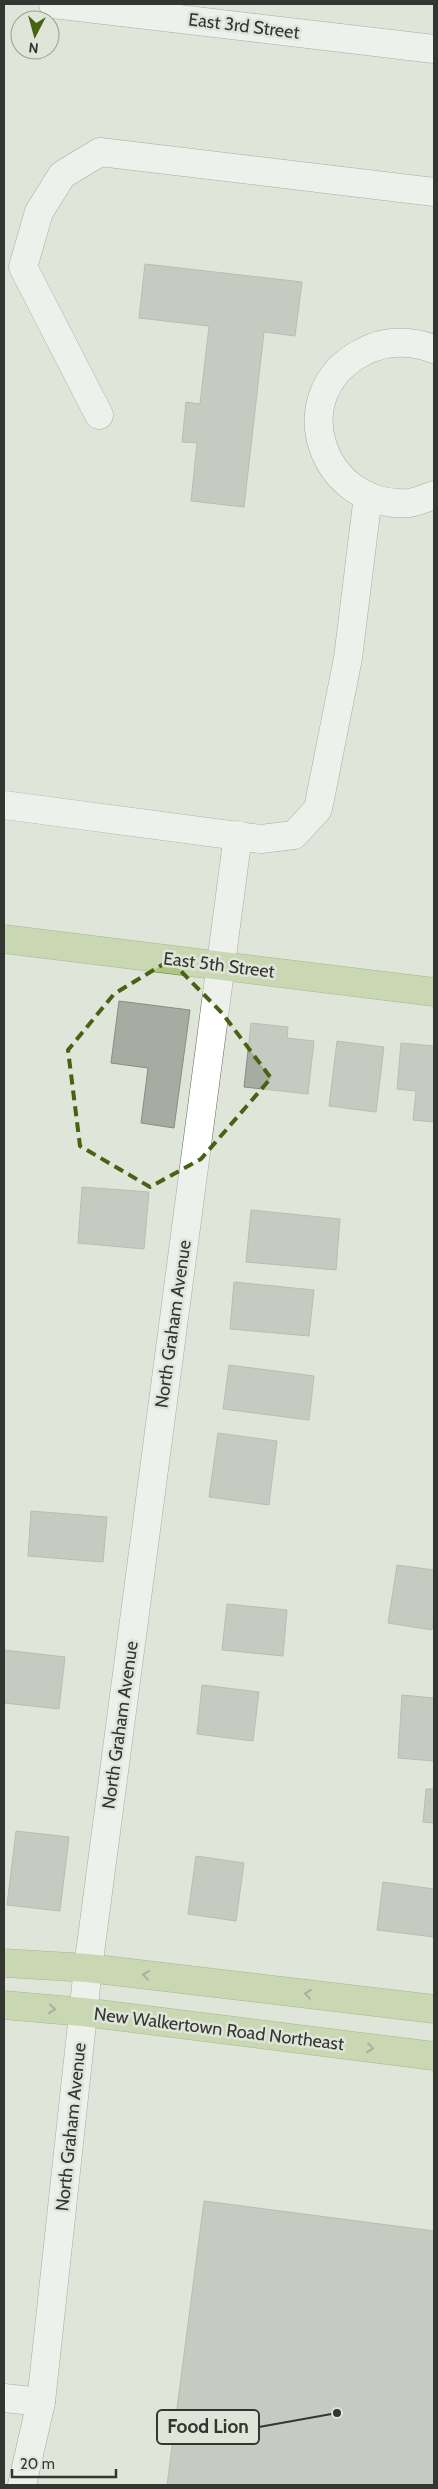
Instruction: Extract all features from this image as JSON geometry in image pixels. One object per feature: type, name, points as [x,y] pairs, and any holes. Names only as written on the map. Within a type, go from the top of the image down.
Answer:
[{"type":"main road","name":"East 5th Street","points":[[4,939],[434,992]]},
{"type":"main road","points":[[4,1963],[88,1968],[434,2008]]},
{"type":"main road","name":"New Walkertown Road Northeast","points":[[4,2005],[83,2012],[434,2056]]},
{"type":"street","name":"East 3rd Street","points":[[53,4],[207,13],[434,49]]},
{"type":"street","points":[[99,415],[14,269],[39,212],[62,175],[100,152],[434,192]]},
{"type":"street","points":[[434,349],[404,341],[374,345],[348,360],[328,382],[319,410],[320,440],[332,468],[353,489],[380,501],[410,503],[434,495]]},
{"type":"street","points":[[4,805],[261,839],[294,835],[318,809],[348,658],[368,496]]},
{"type":"street","name":"North Graham Avenue","points":[[22,2485],[41,2402],[88,1968],[238,835]]},
{"type":"street","points":[[4,2398],[41,2402]]},
{"type":"highlighted area","points":[[170,960],[222,1013],[271,1078],[201,1159],[150,1187],[80,1146],[68,1050],[114,994]]},
{"type":"building","points":[[145,264],[302,282],[295,336],[264,332],[244,507],[191,501],[197,443],[182,442],[186,402],[200,404],[209,326],[139,318]]},
{"type":"building","points":[[119,1001],[190,1010],[174,1128],[141,1123],[148,1068],[111,1063]]},
{"type":"building","points":[[251,1023],[288,1027],[287,1038],[314,1041],[308,1094],[244,1087]]},
{"type":"building","points":[[337,1041],[384,1047],[376,1112],[329,1106]]},
{"type":"building","points":[[401,1043],[434,1046],[434,1122],[413,1120],[416,1091],[397,1089]]},
{"type":"building","points":[[82,1187],[149,1192],[144,1249],[78,1243]]},
{"type":"building","points":[[251,1210],[340,1219],[336,1270],[246,1262]]},
{"type":"building","points":[[234,1282],[314,1290],[309,1336],[230,1329]]},
{"type":"building","points":[[229,1365],[314,1376],[309,1420],[223,1409]]},
{"type":"building","points":[[218,1433],[277,1441],[269,1505],[209,1497]]},
{"type":"building","points":[[31,1511],[107,1517],[103,1562],[28,1556]]},
{"type":"building","points":[[397,1565],[434,1570],[432,1630],[388,1623]]},
{"type":"building","points":[[227,1604],[287,1610],[283,1656],[222,1650]]},
{"type":"building","points":[[4,1650],[65,1657],[59,1709],[4,1703]]},
{"type":"building","points":[[202,1685],[259,1692],[253,1741],[197,1734]]},
{"type":"building","points":[[402,1695],[434,1698],[434,1761],[398,1758]]},
{"type":"building","points":[[426,1789],[434,1789],[434,1823],[423,1822]]},
{"type":"building","points":[[16,1831],[69,1837],[60,1911],[7,1905]]},
{"type":"building","points":[[196,1856],[244,1863],[236,1921],[188,1914]]},
{"type":"building","points":[[383,1882],[434,1889],[434,1937],[377,1930]]},
{"type":"building","points":[[204,2201],[434,2231],[434,2485],[167,2485]]},
{"type":"place","name":"Food Lion","points":[[337,2413]]}]
